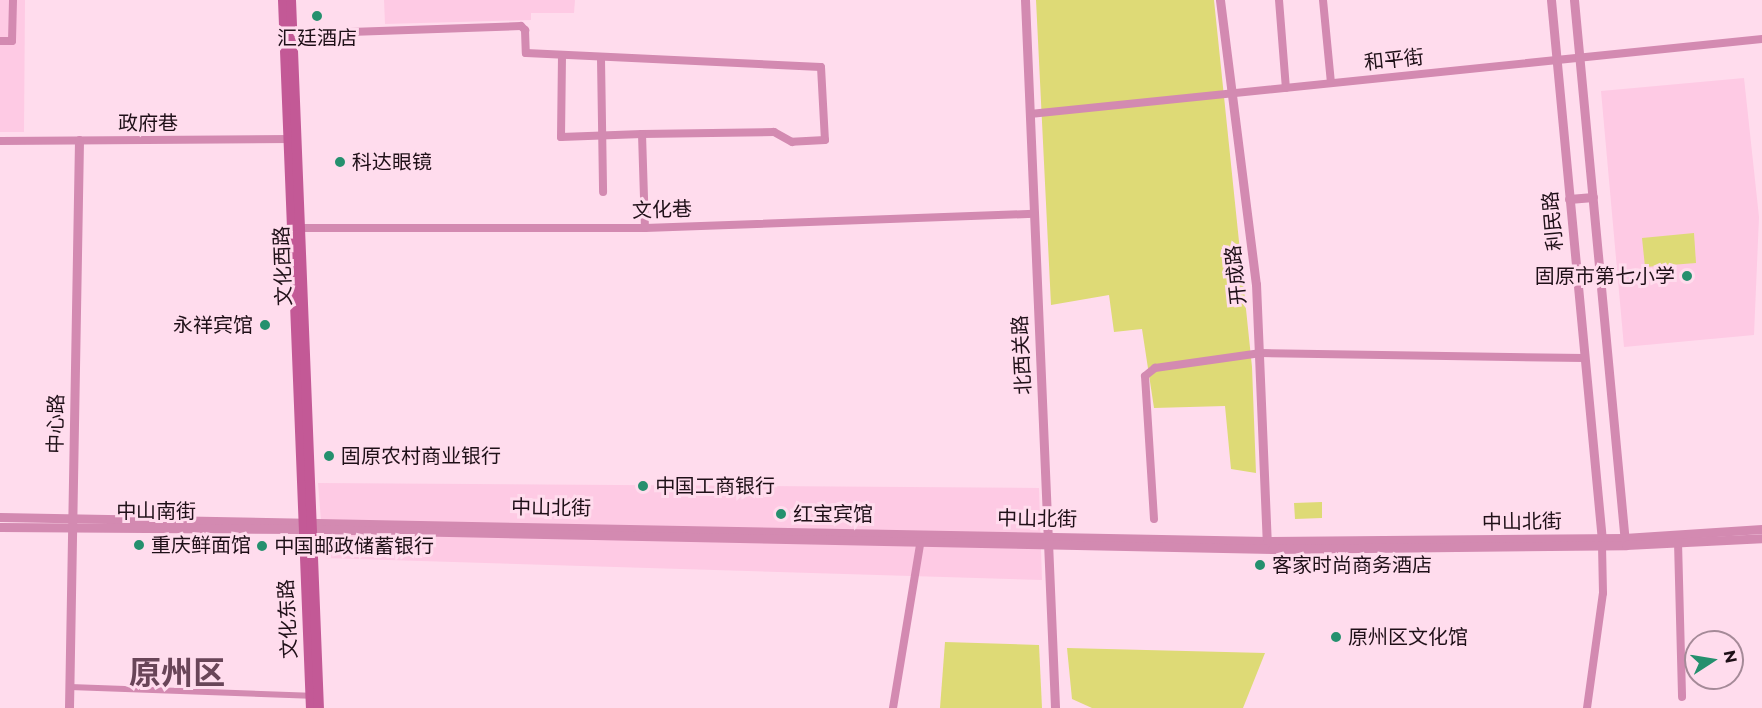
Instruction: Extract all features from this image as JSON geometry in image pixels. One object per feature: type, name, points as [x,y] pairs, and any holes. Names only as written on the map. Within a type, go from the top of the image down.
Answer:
[{"type":"main road","name":"文化西路","points":[[283,0],[292,140],[307,525]]},
{"type":"main road","name":"文化西路","points":[[291,0],[292,140]]},
{"type":"main road","name":"文化东路","points":[[307,525],[310,708]]},
{"type":"main road","name":"文化东路","points":[[307,525],[319,708]]},
{"type":"street","points":[[0,41],[12,42],[13,0]]},
{"type":"street","name":"北西关路","points":[[1025,0],[1055,708]]},
{"type":"street","name":"开成路","points":[[1220,0],[1256,284],[1261,353],[1267,545]]},
{"type":"street","points":[[1279,0],[1286,87]]},
{"type":"street","points":[[1323,0],[1330,83]]},
{"type":"street","name":"利民路","points":[[1551,0],[1602,542]]},
{"type":"street","points":[[1574,0],[1625,542]]},
{"type":"street","points":[[292,34],[521,26],[525,30],[526,53],[601,59],[821,67],[825,140],[792,142],[774,132],[561,137],[562,56]]},
{"type":"street","name":"和平街","points":[[1030,114],[1762,39]]},
{"type":"street","points":[[601,59],[603,192]]},
{"type":"street","points":[[642,134],[645,228]]},
{"type":"street","name":"中心路","points":[[69,708],[79,140]]},
{"type":"street","name":"政府巷","points":[[0,141],[292,140]]},
{"type":"street","points":[[1569,199],[1593,197]]},
{"type":"street","name":"文化巷","points":[[296,228],[645,228],[1034,214]]},
{"type":"street","points":[[1154,519],[1147,370],[1261,353],[1584,358]]},
{"type":"street","name":"中山南街","points":[[0,517],[73,523]]},
{"type":"street","name":"中山南街","points":[[0,527],[73,523],[307,525]]},
{"type":"street","name":"中山北街","points":[[307,525],[920,544],[1048,541]]},
{"type":"street","name":"中山北街","points":[[307,525],[1267,545],[1678,542],[1762,538]]},
{"type":"street","name":"中山北街","points":[[1625,542],[1762,529]]},
{"type":"street","points":[[1587,708],[1603,593],[1602,542]]},
{"type":"street","points":[[1678,542],[1682,697]]},
{"type":"street","points":[[893,708],[920,544]]},
{"type":"street","points":[[70,687],[310,696]]},
{"type":"shaded area","points":[[0,0],[25,0],[24,132],[0,132]]},
{"type":"shaded area","points":[[384,0],[575,0],[574,13],[531,13],[531,20],[385,24]]},
{"type":"shaded area","points":[[1036,0],[1214,0],[1252,367],[1256,473],[1231,469],[1225,406],[1154,408],[1142,329],[1114,332],[1109,295],[1051,305]]},
{"type":"shaded area","name":"固原市第七小学","points":[[1744,78],[1759,217],[1754,335],[1624,347],[1601,91]]},
{"type":"shaded area","points":[[1694,233],[1696,263],[1645,267],[1642,238]]},
{"type":"shaded area","points":[[318,483],[1039,488],[1042,580],[324,558]]},
{"type":"shaded area","points":[[1322,502],[1322,518],[1295,519],[1294,503]]},
{"type":"shaded area","points":[[945,642],[1039,645],[1042,708],[940,708]]},
{"type":"shaded area","points":[[1067,648],[1265,653],[1243,708],[1092,708],[1072,699]]},
{"type":"place","name":"汇廷酒店","points":[[317,16]]},
{"type":"place","name":"科达眼镜","points":[[340,162]]},
{"type":"place","name":"固原市第七小学","points":[[1687,276]]},
{"type":"place","name":"永祥宾馆","points":[[265,325]]},
{"type":"place","name":"固原农村商业银行","points":[[329,456]]},
{"type":"place","name":"中国工商银行","points":[[643,486]]},
{"type":"place","name":"红宝宾馆","points":[[781,514]]},
{"type":"place","name":"重庆鲜面馆","points":[[139,545]]},
{"type":"place","name":"中国邮政储蓄银行","points":[[262,546]]},
{"type":"place","name":"客家时尚商务酒店","points":[[1260,565]]},
{"type":"place","name":"原州区文化馆","points":[[1336,637]]},
{"type":"district","name":"原州区","points":[[177,673]]}]
